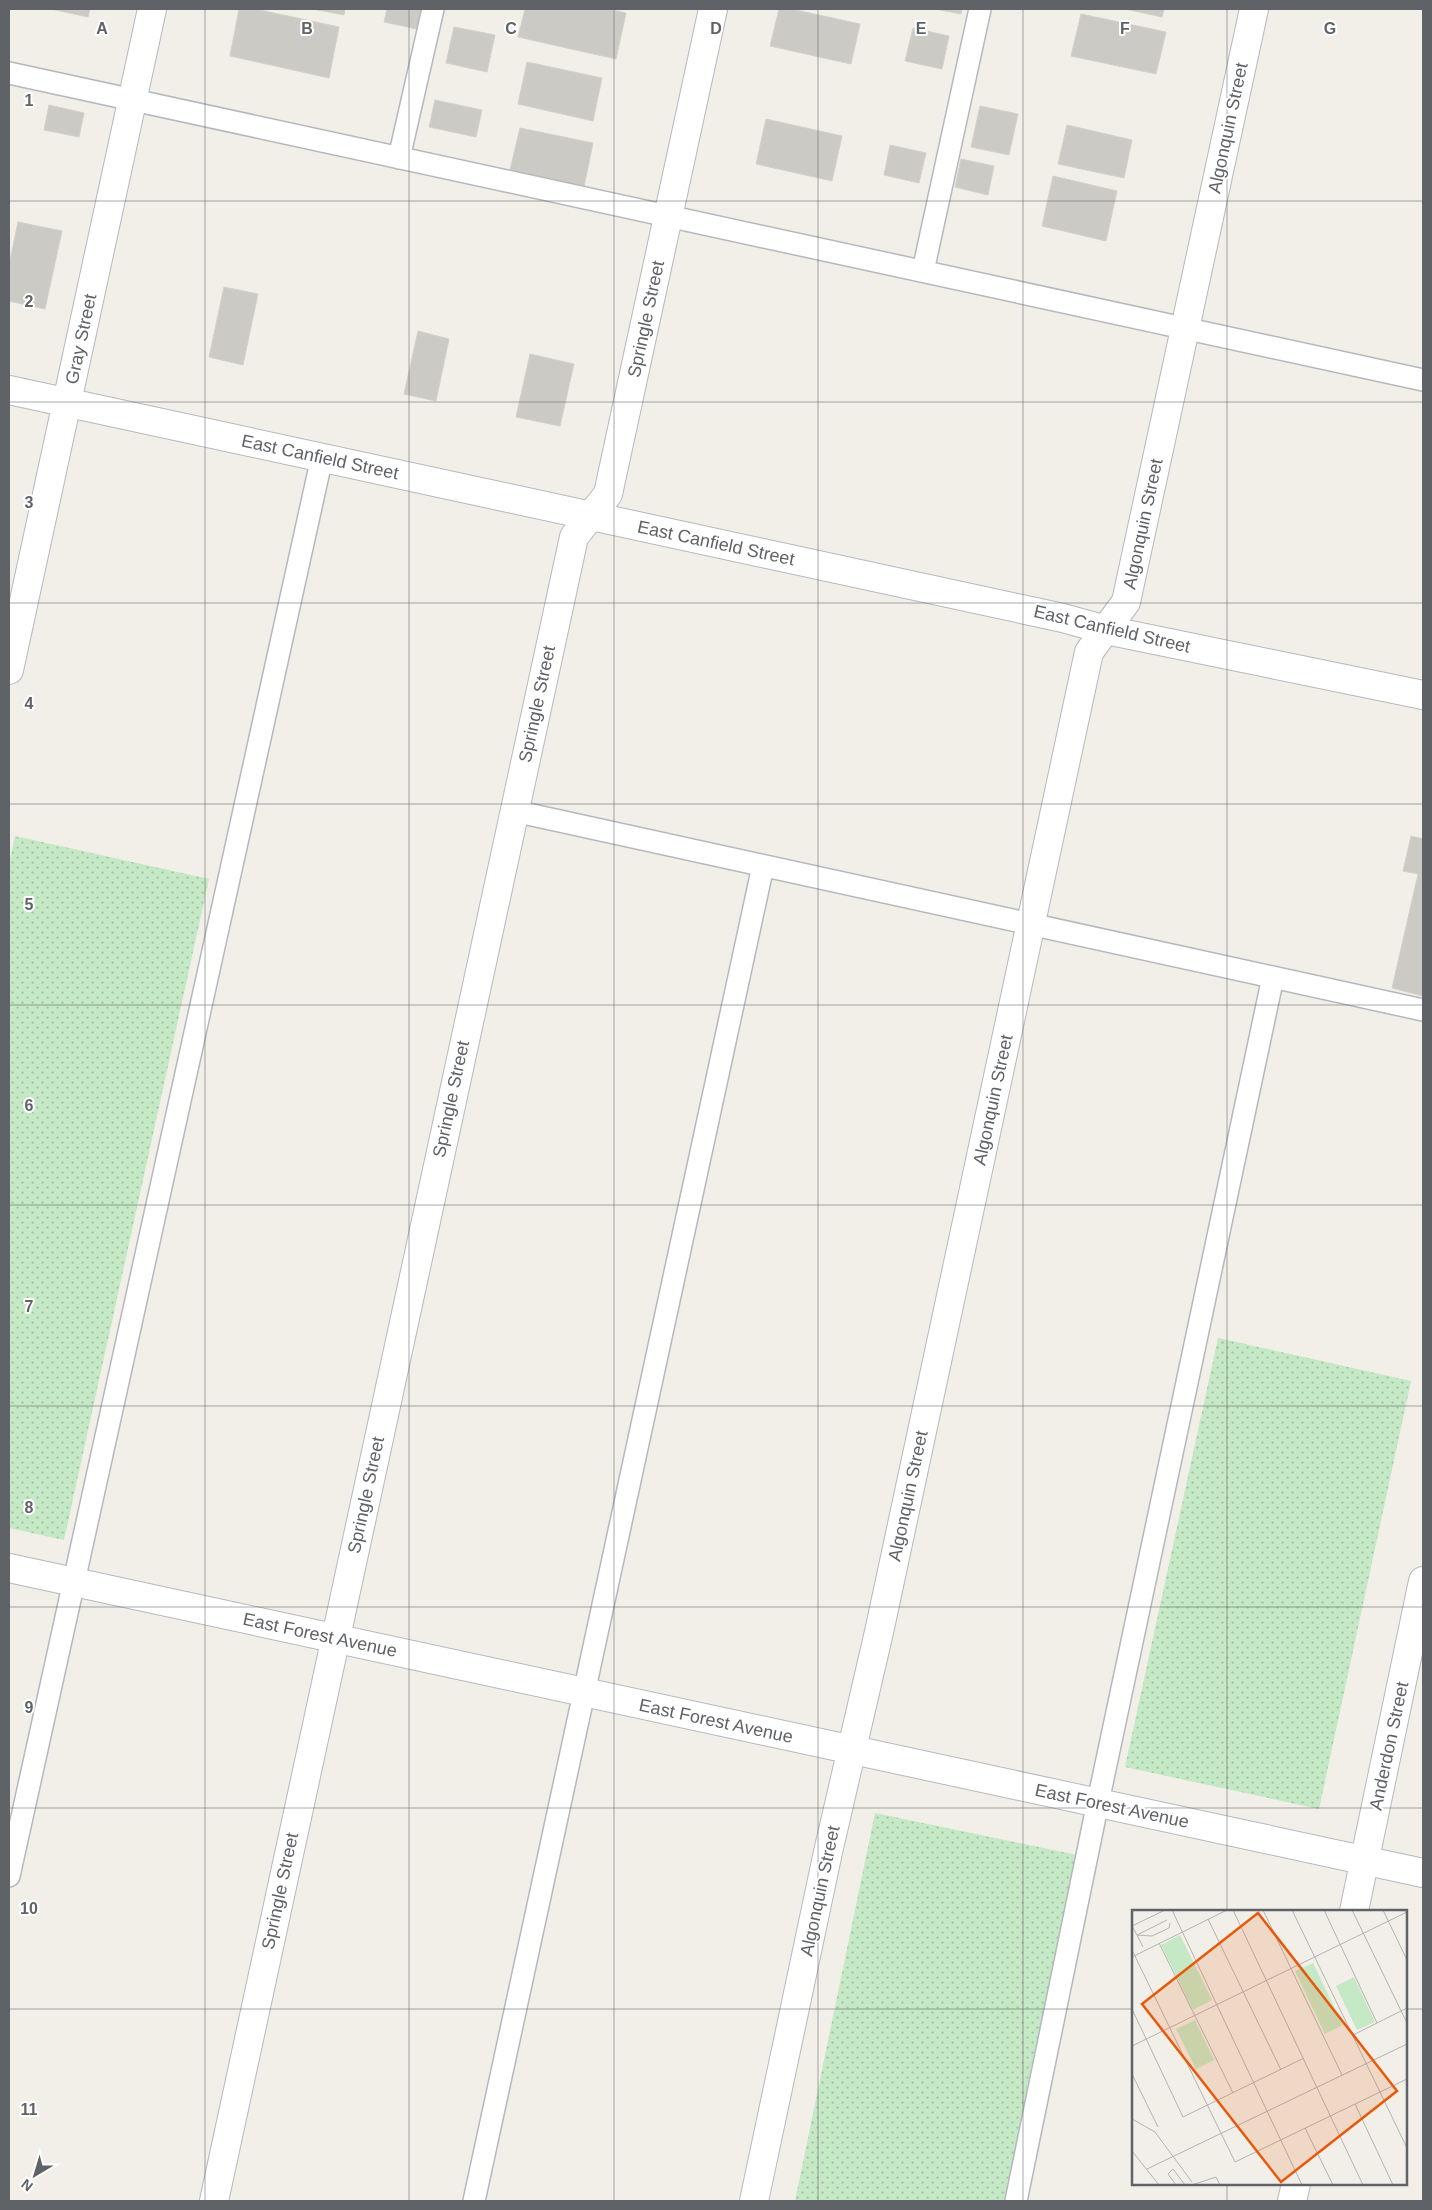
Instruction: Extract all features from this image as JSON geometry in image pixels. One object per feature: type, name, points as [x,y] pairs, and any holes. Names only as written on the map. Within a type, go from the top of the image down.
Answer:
[{"type":"street","name":"Gray Street","points":[[9,670],[152,9]]},
{"type":"street","name":"Springle Street","points":[[214,2201],[334,1638],[574,537],[608,494],[713,9]]},
{"type":"street","name":"Algonquin Street","points":[[754,2201],[826,1861],[881,1622],[1088,652],[1126,602],[1254,9]]},
{"type":"street","name":"East Canfield Street","points":[[9,390],[1063,618],[1106,630],[1423,695]]},
{"type":"street","name":"East Forest Avenue","points":[[9,1568],[1423,1873]]},
{"type":"street","name":"Anderdon Street","points":[[1354,1910],[1423,1582]]},
{"type":"street","points":[[1292,2201],[1296,2185]]},
{"type":"lane","points":[[399,158],[433,9]]},
{"type":"lane","points":[[923,272],[980,9]]},
{"type":"lane","points":[[9,73],[1423,380]]},
{"type":"lane","points":[[9,1876],[72,1582],[322,457]]},
{"type":"lane","points":[[514,811],[1423,1010]]},
{"type":"lane","points":[[474,2201],[586,1693],[763,866]]},
{"type":"lane","points":[[1016,2201],[1098,1802],[1273,977]]},
{"type":"green space","points":[[15,836],[209,879],[64,1540],[9,1528],[9,865]]},
{"type":"green space","points":[[1218,1338],[1411,1381],[1319,1809],[1125,1767]]},
{"type":"green space","points":[[875,1813],[1077,1855],[1006,2201],[795,2201]]},
{"type":"building","points":[[51,9],[90,9],[88,17]]},
{"type":"building","points":[[239,9],[255,9],[339,27],[329,78],[230,56]]},
{"type":"building","points":[[313,9],[345,9],[344,15]]},
{"type":"building","points":[[387,9],[422,9],[417,29],[384,22]]},
{"type":"building","points":[[525,9],[607,9],[626,13],[616,59],[518,37]]},
{"type":"building","points":[[779,9],[791,9],[860,24],[851,64],[770,46]]},
{"type":"building","points":[[936,9],[962,9],[961,14]]},
{"type":"building","points":[[1125,9],[1164,9],[1162,17]]},
{"type":"building","points":[[1081,14],[1166,32],[1156,74],[1071,56]]},
{"type":"building","points":[[454,27],[495,35],[487,72],[446,63]]},
{"type":"building","points":[[913,28],[949,36],[942,69],[905,61]]},
{"type":"building","points":[[527,62],[602,78],[593,121],[518,104]]},
{"type":"building","points":[[435,100],[482,110],[476,137],[429,127]]},
{"type":"building","points":[[49,105],[84,113],[79,137],[44,130]]},
{"type":"building","points":[[980,106],[1018,114],[1009,155],[971,147]]},
{"type":"building","points":[[766,119],[842,136],[832,181],[756,164]]},
{"type":"building","points":[[1067,125],[1132,140],[1124,178],[1058,164]]},
{"type":"building","points":[[520,128],[593,143],[584,187],[510,170]]},
{"type":"building","points":[[890,145],[926,153],[919,183],[884,175]]},
{"type":"building","points":[[961,159],[994,166],[988,195],[955,187]]},
{"type":"building","points":[[1053,176],[1117,191],[1106,241],[1042,226]]},
{"type":"building","points":[[18,222],[62,231],[45,309],[9,301],[9,265]]},
{"type":"building","points":[[224,287],[258,294],[243,365],[209,357]]},
{"type":"building","points":[[418,331],[449,339],[436,401],[404,394]]},
{"type":"building","points":[[530,354],[574,364],[560,426],[516,417]]},
{"type":"building","points":[[1411,836],[1423,839],[1423,996],[1392,988],[1418,874],[1403,871]]}]
